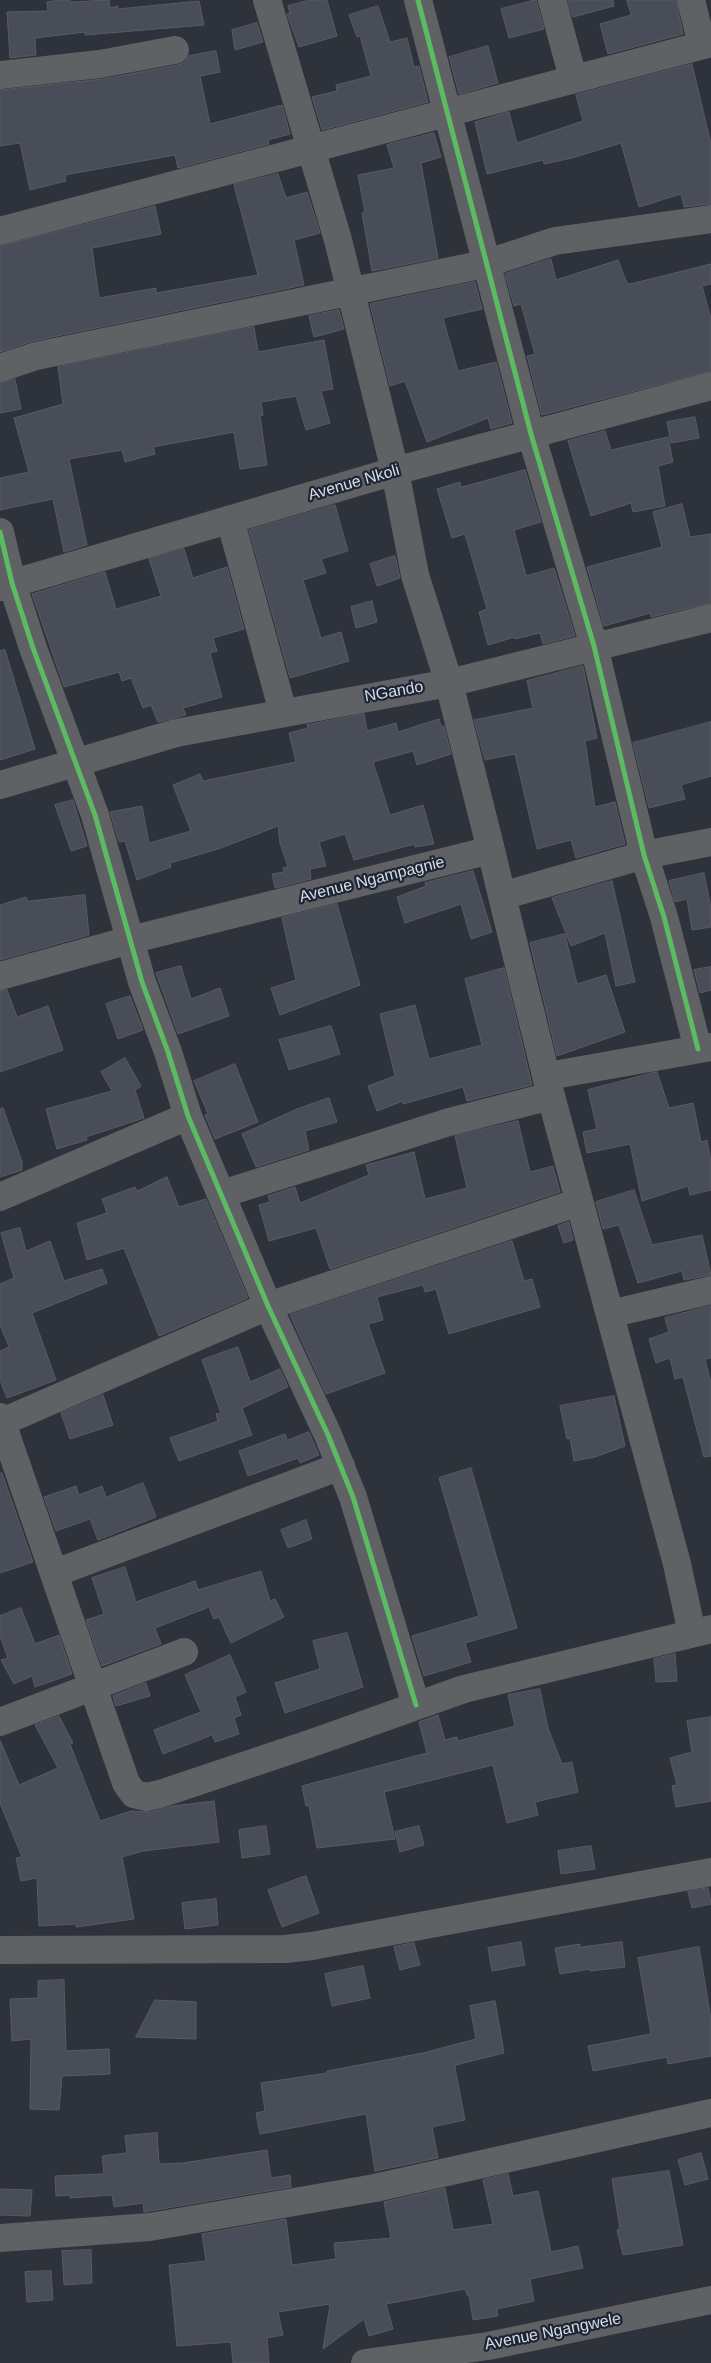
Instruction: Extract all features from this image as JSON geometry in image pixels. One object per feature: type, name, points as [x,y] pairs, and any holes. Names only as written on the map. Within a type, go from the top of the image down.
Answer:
[{"type":"street","points":[[267,0],[310,149],[325,193],[395,470],[416,575],[449,683],[580,1202],[677,1564],[702,1631],[464,1688],[312,1743],[147,1797],[134,1794],[126,1783],[1,1421],[268,1306],[580,1202]]},
{"type":"street","points":[[222,1194],[449,1122],[550,1086],[704,1048],[644,855],[594,646],[531,434],[445,112],[418,0]]},
{"type":"street","points":[[552,0],[573,78]]},
{"type":"street","points":[[0,231],[706,44],[692,0]]},
{"type":"street","points":[[0,75],[100,64],[175,50]]},
{"type":"street","points":[[0,368],[36,356],[350,290],[485,264],[555,241],[711,218]]},
{"type":"street","name":"Avenue Nkoli","points":[[6,585],[395,470],[711,386]]},
{"type":"street","points":[[230,518],[282,712]]},
{"type":"street","points":[[0,532],[6,585],[33,648],[95,815],[142,982],[168,1052],[188,1116],[268,1306],[341,1466],[353,1497],[416,1705]]},
{"type":"street","name":"NGando","points":[[0,785],[176,734],[282,712],[449,683],[711,618]]},
{"type":"street","points":[[502,896],[644,855],[711,842]]},
{"type":"street","name":"Avenue Ngampagnie","points":[[0,976],[130,940],[491,850]]},
{"type":"street","points":[[0,1197],[188,1116]]},
{"type":"street","points":[[610,1314],[711,1290]]},
{"type":"street","points":[[55,1573],[341,1466]]},
{"type":"street","points":[[0,1722],[184,1652]]},
{"type":"street","points":[[0,1950],[285,1949],[312,1946],[711,1872]]},
{"type":"street","points":[[0,2238],[150,2227],[375,2188],[711,2113]]},
{"type":"street","name":"Avenue Ngangwele","points":[[365,2363],[488,2346],[711,2300]]},
{"type":"building","points":[[70,0],[71,2],[109,0],[110,8],[118,6],[118,9],[199,1],[204,25],[85,35],[85,32],[35,38],[36,55],[10,58],[7,12],[48,11],[47,2]]},
{"type":"building","points":[[310,0],[327,0],[337,36],[299,47],[287,14],[290,13],[288,6]]},
{"type":"building","points":[[536,0],[544,29],[509,38],[501,9]]},
{"type":"building","points":[[568,0],[613,0],[614,6],[573,17]]},
{"type":"building","points":[[627,0],[676,0],[683,34],[608,54],[600,24],[631,15]]},
{"type":"building","points":[[378,6],[390,42],[407,38],[414,67],[419,66],[428,102],[322,130],[312,97],[337,91],[336,85],[371,76],[360,36],[357,37],[349,15]]},
{"type":"building","points":[[257,23],[263,42],[235,50],[232,30]]},
{"type":"building","points":[[488,46],[498,83],[459,94],[449,57]]},
{"type":"building","points":[[216,51],[220,72],[200,76],[210,124],[282,105],[290,134],[268,140],[269,144],[178,168],[175,155],[65,175],[66,181],[30,190],[20,143],[0,146],[0,90],[103,79],[178,65],[185,62],[189,56]]},
{"type":"building","points":[[692,64],[711,144],[711,204],[684,207],[681,194],[639,207],[621,143],[572,158],[544,164],[543,160],[487,174],[475,122],[509,112],[517,143],[583,121],[576,95]]},
{"type":"building","points":[[434,133],[441,157],[421,163],[438,258],[372,271],[362,213],[365,212],[358,175],[394,168],[387,145]]},
{"type":"building","points":[[278,174],[286,198],[307,192],[320,233],[294,240],[304,285],[33,341],[0,352],[0,246],[155,206],[161,234],[92,248],[99,298],[156,288],[156,293],[258,275],[234,185]]},
{"type":"building","points":[[551,259],[556,280],[618,260],[627,283],[630,284],[711,264],[711,284],[702,286],[711,319],[711,371],[542,415],[527,356],[535,354],[521,304],[514,306],[505,274]]},
{"type":"building","points":[[475,282],[482,309],[443,318],[458,371],[496,362],[512,423],[491,429],[488,418],[427,442],[405,381],[390,386],[370,304]]},
{"type":"building","points":[[339,310],[344,329],[314,337],[309,316]]},
{"type":"building","points":[[254,327],[258,352],[324,340],[333,389],[321,391],[330,423],[306,430],[296,396],[261,402],[263,415],[260,416],[267,465],[240,469],[234,432],[153,447],[155,454],[125,462],[122,450],[69,459],[87,545],[64,552],[53,499],[0,510],[0,478],[29,472],[14,418],[63,404],[58,367]]},
{"type":"building","points":[[15,379],[21,409],[0,413],[0,383]]},
{"type":"building","points":[[695,417],[699,438],[671,443],[667,422]]},
{"type":"building","points":[[605,431],[611,450],[668,437],[673,462],[658,466],[665,506],[633,512],[631,503],[591,516],[568,441]]},
{"type":"building","points":[[525,470],[541,522],[514,530],[526,576],[554,568],[575,636],[543,644],[540,633],[515,639],[515,637],[488,645],[479,612],[487,609],[465,534],[452,538],[437,489],[460,482],[461,487]]},
{"type":"building","points":[[682,504],[690,537],[711,534],[711,603],[651,617],[650,613],[604,626],[587,567],[662,547],[653,512]]},
{"type":"building","points":[[335,505],[348,551],[321,559],[326,573],[303,580],[321,638],[341,632],[349,661],[290,678],[249,530]]},
{"type":"building","points":[[184,549],[193,578],[227,567],[244,629],[213,638],[217,651],[210,653],[222,697],[183,708],[186,715],[158,722],[151,705],[143,708],[131,678],[122,681],[119,672],[64,687],[32,594],[105,572],[116,609],[161,596],[149,559]]},
{"type":"building","points":[[395,556],[400,578],[377,586],[370,564]]},
{"type":"building","points":[[372,601],[377,622],[356,628],[351,607]]},
{"type":"building","points":[[5,650],[35,749],[0,760],[0,651]]},
{"type":"building","points":[[583,666],[597,738],[585,741],[595,807],[615,802],[625,844],[576,858],[571,840],[537,849],[515,754],[485,760],[474,720],[533,708],[527,681]]},
{"type":"building","points":[[364,714],[367,731],[396,723],[398,732],[439,719],[441,726],[444,726],[451,754],[417,765],[413,751],[373,762],[390,815],[423,805],[434,844],[415,847],[415,844],[354,860],[345,834],[319,842],[326,866],[310,869],[311,879],[275,888],[272,874],[284,872],[283,868],[288,867],[280,843],[278,826],[221,848],[170,863],[171,867],[137,880],[125,841],[119,842],[110,812],[142,806],[149,843],[191,831],[173,785],[200,774],[203,781],[296,762],[289,733],[308,728],[307,725]]},
{"type":"building","points":[[711,722],[711,776],[681,785],[685,799],[649,808],[633,743]]},
{"type":"building","points":[[73,800],[87,846],[71,851],[55,805]]},
{"type":"building","points":[[473,871],[492,932],[471,939],[461,904],[405,923],[397,897],[426,886],[425,883]]},
{"type":"building","points":[[704,873],[711,908],[711,927],[692,930],[687,899],[675,902],[669,881]]},
{"type":"building","points":[[612,881],[635,982],[616,986],[605,933],[571,946],[552,898]]},
{"type":"building","points":[[85,895],[89,935],[0,960],[0,905],[26,897],[28,901]]},
{"type":"building","points":[[337,904],[360,985],[280,1015],[271,988],[296,980],[282,918]]},
{"type":"building","points":[[565,934],[577,984],[606,975],[625,1032],[557,1056],[530,943]]},
{"type":"building","points":[[181,966],[191,999],[220,988],[229,1016],[178,1034],[156,973]]},
{"type":"building","points":[[711,967],[711,990],[700,993],[694,970]]},
{"type":"building","points":[[504,968],[532,1085],[467,1101],[463,1087],[403,1104],[403,1101],[377,1111],[368,1086],[395,1076],[380,1014],[415,1005],[429,1059],[482,1045],[465,979]]},
{"type":"building","points":[[7,990],[17,1017],[48,1006],[63,1050],[0,1072],[0,991]]},
{"type":"building","points":[[130,996],[143,1030],[118,1039],[106,1004]]},
{"type":"building","points":[[331,1026],[340,1054],[289,1070],[279,1040]]},
{"type":"building","points":[[125,1058],[141,1086],[135,1090],[144,1118],[86,1137],[87,1140],[57,1149],[46,1109],[112,1091],[101,1072]]},
{"type":"building","points":[[235,1064],[258,1122],[215,1139],[205,1115],[208,1114],[194,1081]]},
{"type":"building","points":[[657,1072],[669,1108],[693,1103],[701,1142],[707,1140],[711,1162],[711,1190],[690,1195],[688,1186],[642,1201],[630,1144],[587,1153],[583,1132],[597,1129],[588,1090]]},
{"type":"building","points":[[329,1098],[337,1122],[305,1131],[309,1150],[256,1167],[242,1134],[297,1109]]},
{"type":"building","points":[[3,1108],[22,1162],[22,1170],[0,1177],[0,1109]]},
{"type":"building","points":[[518,1121],[530,1172],[553,1166],[560,1192],[330,1269],[316,1228],[269,1241],[259,1205],[270,1202],[268,1196],[295,1187],[300,1203],[369,1175],[366,1165],[414,1152],[425,1199],[467,1188],[455,1136]]},
{"type":"building","points":[[167,1177],[179,1207],[206,1199],[248,1298],[159,1336],[124,1248],[87,1260],[77,1223],[107,1213],[102,1199],[135,1187],[137,1191]]},
{"type":"building","points":[[634,1190],[652,1245],[702,1235],[711,1275],[684,1280],[682,1271],[638,1283],[619,1225],[603,1229],[596,1202]]},
{"type":"building","points":[[569,1222],[573,1240],[564,1243],[558,1226]]},
{"type":"building","points":[[20,1228],[26,1251],[50,1241],[64,1281],[102,1269],[107,1283],[32,1313],[56,1380],[7,1398],[0,1380],[0,1351],[9,1347],[0,1325],[0,1284],[14,1278],[1,1233]]},
{"type":"building","points":[[512,1241],[524,1281],[532,1279],[540,1307],[449,1334],[436,1289],[425,1292],[423,1285],[377,1297],[383,1320],[368,1324],[385,1373],[326,1394],[290,1315]]},
{"type":"building","points":[[711,1306],[711,1358],[705,1359],[711,1383],[711,1456],[704,1457],[683,1377],[675,1379],[670,1358],[656,1363],[649,1339],[669,1332],[665,1318]]},
{"type":"building","points":[[238,1347],[250,1382],[280,1369],[288,1387],[242,1408],[252,1435],[179,1461],[170,1438],[218,1421],[216,1414],[221,1413],[202,1360]]},
{"type":"building","points":[[103,1395],[113,1425],[70,1439],[61,1413]]},
{"type":"building","points":[[614,1396],[625,1446],[595,1457],[574,1461],[570,1438],[567,1439],[560,1406]]},
{"type":"building","points":[[309,1432],[319,1455],[300,1463],[298,1458],[248,1476],[239,1451],[285,1434],[287,1440]]},
{"type":"building","points":[[471,1468],[517,1628],[465,1643],[471,1662],[424,1676],[412,1636],[479,1616],[439,1478]]},
{"type":"building","points":[[0,1473],[2,1473],[33,1562],[0,1573]]},
{"type":"building","points":[[143,1483],[156,1517],[98,1540],[90,1519],[56,1531],[44,1497],[76,1486],[79,1495],[102,1486],[106,1497]]},
{"type":"building","points":[[306,1520],[312,1539],[288,1548],[281,1530]]},
{"type":"building","points":[[125,1567],[136,1602],[195,1581],[198,1590],[261,1571],[270,1601],[275,1599],[284,1617],[231,1643],[219,1617],[214,1619],[209,1607],[155,1628],[161,1644],[102,1666],[86,1620],[104,1614],[92,1578]]},
{"type":"building","points":[[21,1608],[35,1644],[59,1635],[72,1674],[35,1687],[32,1676],[14,1684],[1,1660],[8,1658],[0,1636],[0,1616]]},
{"type":"building","points":[[347,1633],[363,1687],[285,1713],[275,1683],[320,1669],[313,1641]]},
{"type":"building","points":[[675,1654],[677,1681],[656,1682],[654,1659]]},
{"type":"building","points":[[230,1655],[246,1692],[235,1697],[241,1715],[234,1718],[239,1734],[215,1742],[212,1735],[163,1754],[154,1730],[201,1712],[185,1675]]},
{"type":"building","points":[[146,1683],[150,1696],[116,1706],[113,1696]]},
{"type":"building","points":[[540,1689],[548,1728],[562,1764],[572,1762],[578,1792],[535,1802],[538,1815],[507,1823],[493,1765],[384,1792],[395,1839],[317,1848],[309,1805],[306,1806],[302,1786],[427,1753],[419,1722],[438,1715],[445,1740],[457,1737],[458,1741],[515,1726],[508,1695]]},
{"type":"building","points":[[59,1716],[73,1743],[70,1744],[100,1821],[131,1811],[151,1812],[173,1806],[214,1801],[219,1842],[143,1851],[122,1857],[134,1919],[76,1927],[76,1924],[39,1926],[37,1878],[21,1881],[16,1858],[22,1857],[0,1803],[0,1740],[19,1785],[58,1768],[35,1725]]},
{"type":"building","points":[[711,1717],[711,1801],[676,1807],[672,1786],[677,1785],[670,1758],[692,1752],[687,1721]]},
{"type":"building","points":[[266,1826],[270,1854],[242,1858],[239,1830]]},
{"type":"building","points":[[419,1826],[424,1845],[400,1852],[395,1832]]},
{"type":"building","points":[[591,1846],[595,1869],[561,1874],[558,1851]]},
{"type":"building","points":[[306,1876],[319,1913],[282,1927],[268,1890]]},
{"type":"building","points":[[708,1888],[711,1904],[692,1908],[688,1892]]},
{"type":"building","points":[[216,1899],[218,1925],[185,1929],[182,1903]]},
{"type":"building","points":[[521,1942],[525,1965],[492,1971],[488,1948]]},
{"type":"building","points":[[622,1942],[625,1967],[590,1971],[590,1969],[560,1974],[555,1948],[580,1944],[580,1947]]},
{"type":"building","points":[[414,1943],[420,1965],[400,1970],[394,1947]]},
{"type":"building","points":[[699,1947],[711,2020],[711,2056],[668,2064],[667,2057],[593,2071],[588,2046],[651,2034],[638,1958]]},
{"type":"building","points":[[363,1966],[370,1998],[332,2006],[325,1974]]},
{"type":"building","points":[[64,1980],[66,2051],[109,2049],[110,2074],[62,2076],[59,2110],[30,2109],[31,2039],[12,2041],[10,1999],[38,1998],[38,1981]]},
{"type":"building","points":[[155,2000],[196,2002],[196,2039],[136,2037]]},
{"type":"building","points":[[495,2001],[504,2053],[456,2065],[465,2120],[432,2127],[438,2158],[375,2171],[366,2114],[260,2134],[256,2113],[265,2111],[261,2083],[327,2073],[327,2071],[423,2053],[476,2039],[470,2006]]},
{"type":"building","points":[[157,2133],[159,2164],[183,2163],[267,2150],[271,2178],[290,2175],[291,2187],[144,2212],[143,2203],[114,2207],[112,2195],[70,2198],[70,2195],[56,2196],[55,2176],[104,2174],[102,2156],[127,2153],[125,2136]]},
{"type":"building","points":[[701,2153],[708,2179],[685,2185],[678,2160]]},
{"type":"building","points":[[669,2171],[683,2245],[623,2255],[617,2230],[620,2229],[612,2179]]},
{"type":"building","points":[[508,2174],[513,2196],[538,2191],[551,2252],[578,2246],[583,2268],[530,2279],[534,2301],[497,2309],[498,2316],[473,2320],[469,2295],[467,2295],[465,2289],[386,2304],[393,2329],[369,2336],[364,2319],[323,2349],[330,2304],[278,2312],[283,2335],[267,2338],[269,2363],[233,2363],[231,2342],[177,2346],[169,2265],[206,2261],[202,2234],[286,2219],[292,2265],[336,2259],[334,2243],[391,2238],[384,2202],[445,2188],[453,2230],[493,2224],[483,2180]]},
{"type":"building","points":[[0,2189],[32,2190],[30,2216],[0,2215]]},
{"type":"building","points":[[91,2250],[92,2283],[64,2285],[62,2251]]},
{"type":"building","points":[[51,2271],[53,2300],[27,2302],[25,2272]]},
{"type":"cycle path","points":[[418,0],[531,434],[594,646],[644,855],[664,917],[698,1049]]},
{"type":"cycle path","points":[[0,532],[12,583],[33,648],[95,815],[142,982],[168,1052],[188,1116],[268,1306],[328,1435],[353,1497],[416,1705]]}]
